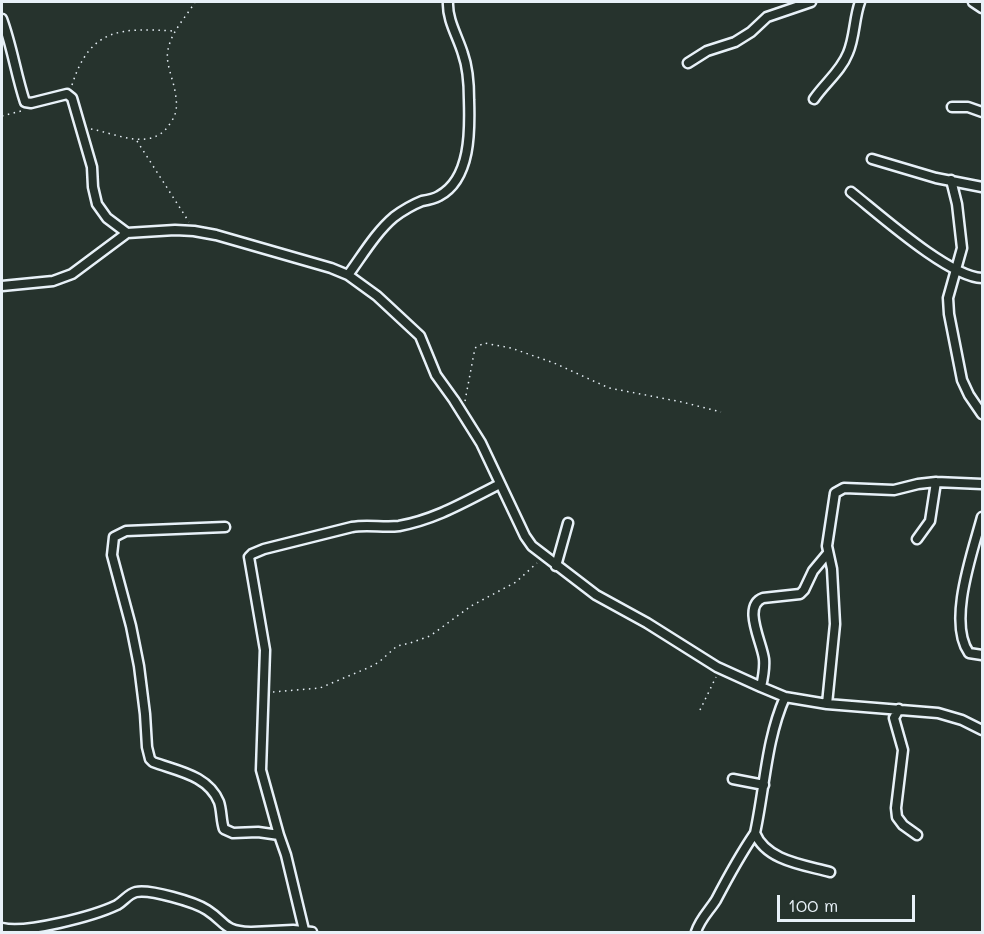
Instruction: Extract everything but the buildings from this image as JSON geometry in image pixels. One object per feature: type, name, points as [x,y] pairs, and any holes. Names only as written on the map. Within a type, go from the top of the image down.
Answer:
[{"type":"street","points":[[348,275],[392,219],[406,209],[438,197],[449,190],[461,170],[470,112],[469,85],[464,56],[451,20],[448,2]]},
{"type":"street","points":[[687,63],[711,49],[735,42],[751,32],[766,17],[811,2]]},
{"type":"street","points":[[814,99],[821,88],[835,75],[849,53],[860,2]]},
{"type":"street","points":[[973,2],[982,8]]},
{"type":"street","points":[[2,19],[10,41],[25,102],[28,104],[70,95],[92,167],[97,204],[107,218],[127,233]]},
{"type":"street","points":[[952,106],[968,107],[982,112]]},
{"type":"street","points":[[872,159],[982,187]]},
{"type":"street","points":[[951,180],[957,204],[962,248],[948,298],[962,380],[982,414]]},
{"type":"street","points":[[851,192],[937,259],[972,278],[982,278]]},
{"type":"street","points":[[2,286],[62,279],[127,233],[175,230],[195,231],[311,261],[348,275],[377,296],[420,336],[436,375],[481,443],[525,536],[532,546],[596,595],[647,623],[721,669],[785,697],[827,704],[938,714],[962,720],[982,730]]},
{"type":"street","points":[[827,704],[835,624],[832,569],[828,553],[830,517],[835,493],[850,488],[894,490],[936,482],[982,484]]},
{"type":"street","points":[[917,539],[930,521],[936,482]]},
{"type":"street","points":[[6,931],[23,931],[61,923],[116,905],[130,894],[140,892],[195,904],[206,909],[232,931],[251,933],[308,931],[261,770],[264,637],[249,557],[264,549],[352,526],[386,527],[428,519],[450,511],[500,484]]},
{"type":"street","points":[[982,517],[963,582],[962,629],[965,646],[969,653],[982,655]]},
{"type":"street","points":[[556,566],[568,523]]},
{"type":"street","points":[[225,527],[126,531],[114,537],[112,555],[139,666],[146,741],[150,759],[199,779],[208,786],[219,803],[223,826],[228,832],[258,831],[279,835]]},
{"type":"street","points":[[761,687],[764,657],[753,615],[753,606],[757,600],[763,598],[800,594],[813,571],[828,553]]},
{"type":"street","points":[[696,933],[702,918],[715,902],[741,854],[756,833],[774,727],[785,697]]},
{"type":"street","points":[[899,709],[894,718],[903,750],[897,817],[903,825],[917,835]]},
{"type":"street","points":[[733,779],[764,785]]},
{"type":"street","points":[[756,833],[761,845],[781,858],[830,872]]},
{"type":"path","points":[[81,127],[136,140],[161,135],[174,117],[177,105],[167,53],[175,31],[195,2]]},
{"type":"path","points":[[70,95],[72,83],[88,51],[106,35],[137,30],[175,31]]},
{"type":"path","points":[[2,116],[24,110],[28,104]]},
{"type":"path","points":[[136,140],[195,231]]},
{"type":"path","points":[[463,414],[472,356],[475,348],[484,343],[511,348],[554,363],[609,388],[721,412]]},
{"type":"path","points":[[263,693],[320,688],[370,667],[397,646],[410,644],[430,636],[471,606],[516,582],[536,565],[543,555]]},
{"type":"path","points":[[700,710],[721,669]]}]
